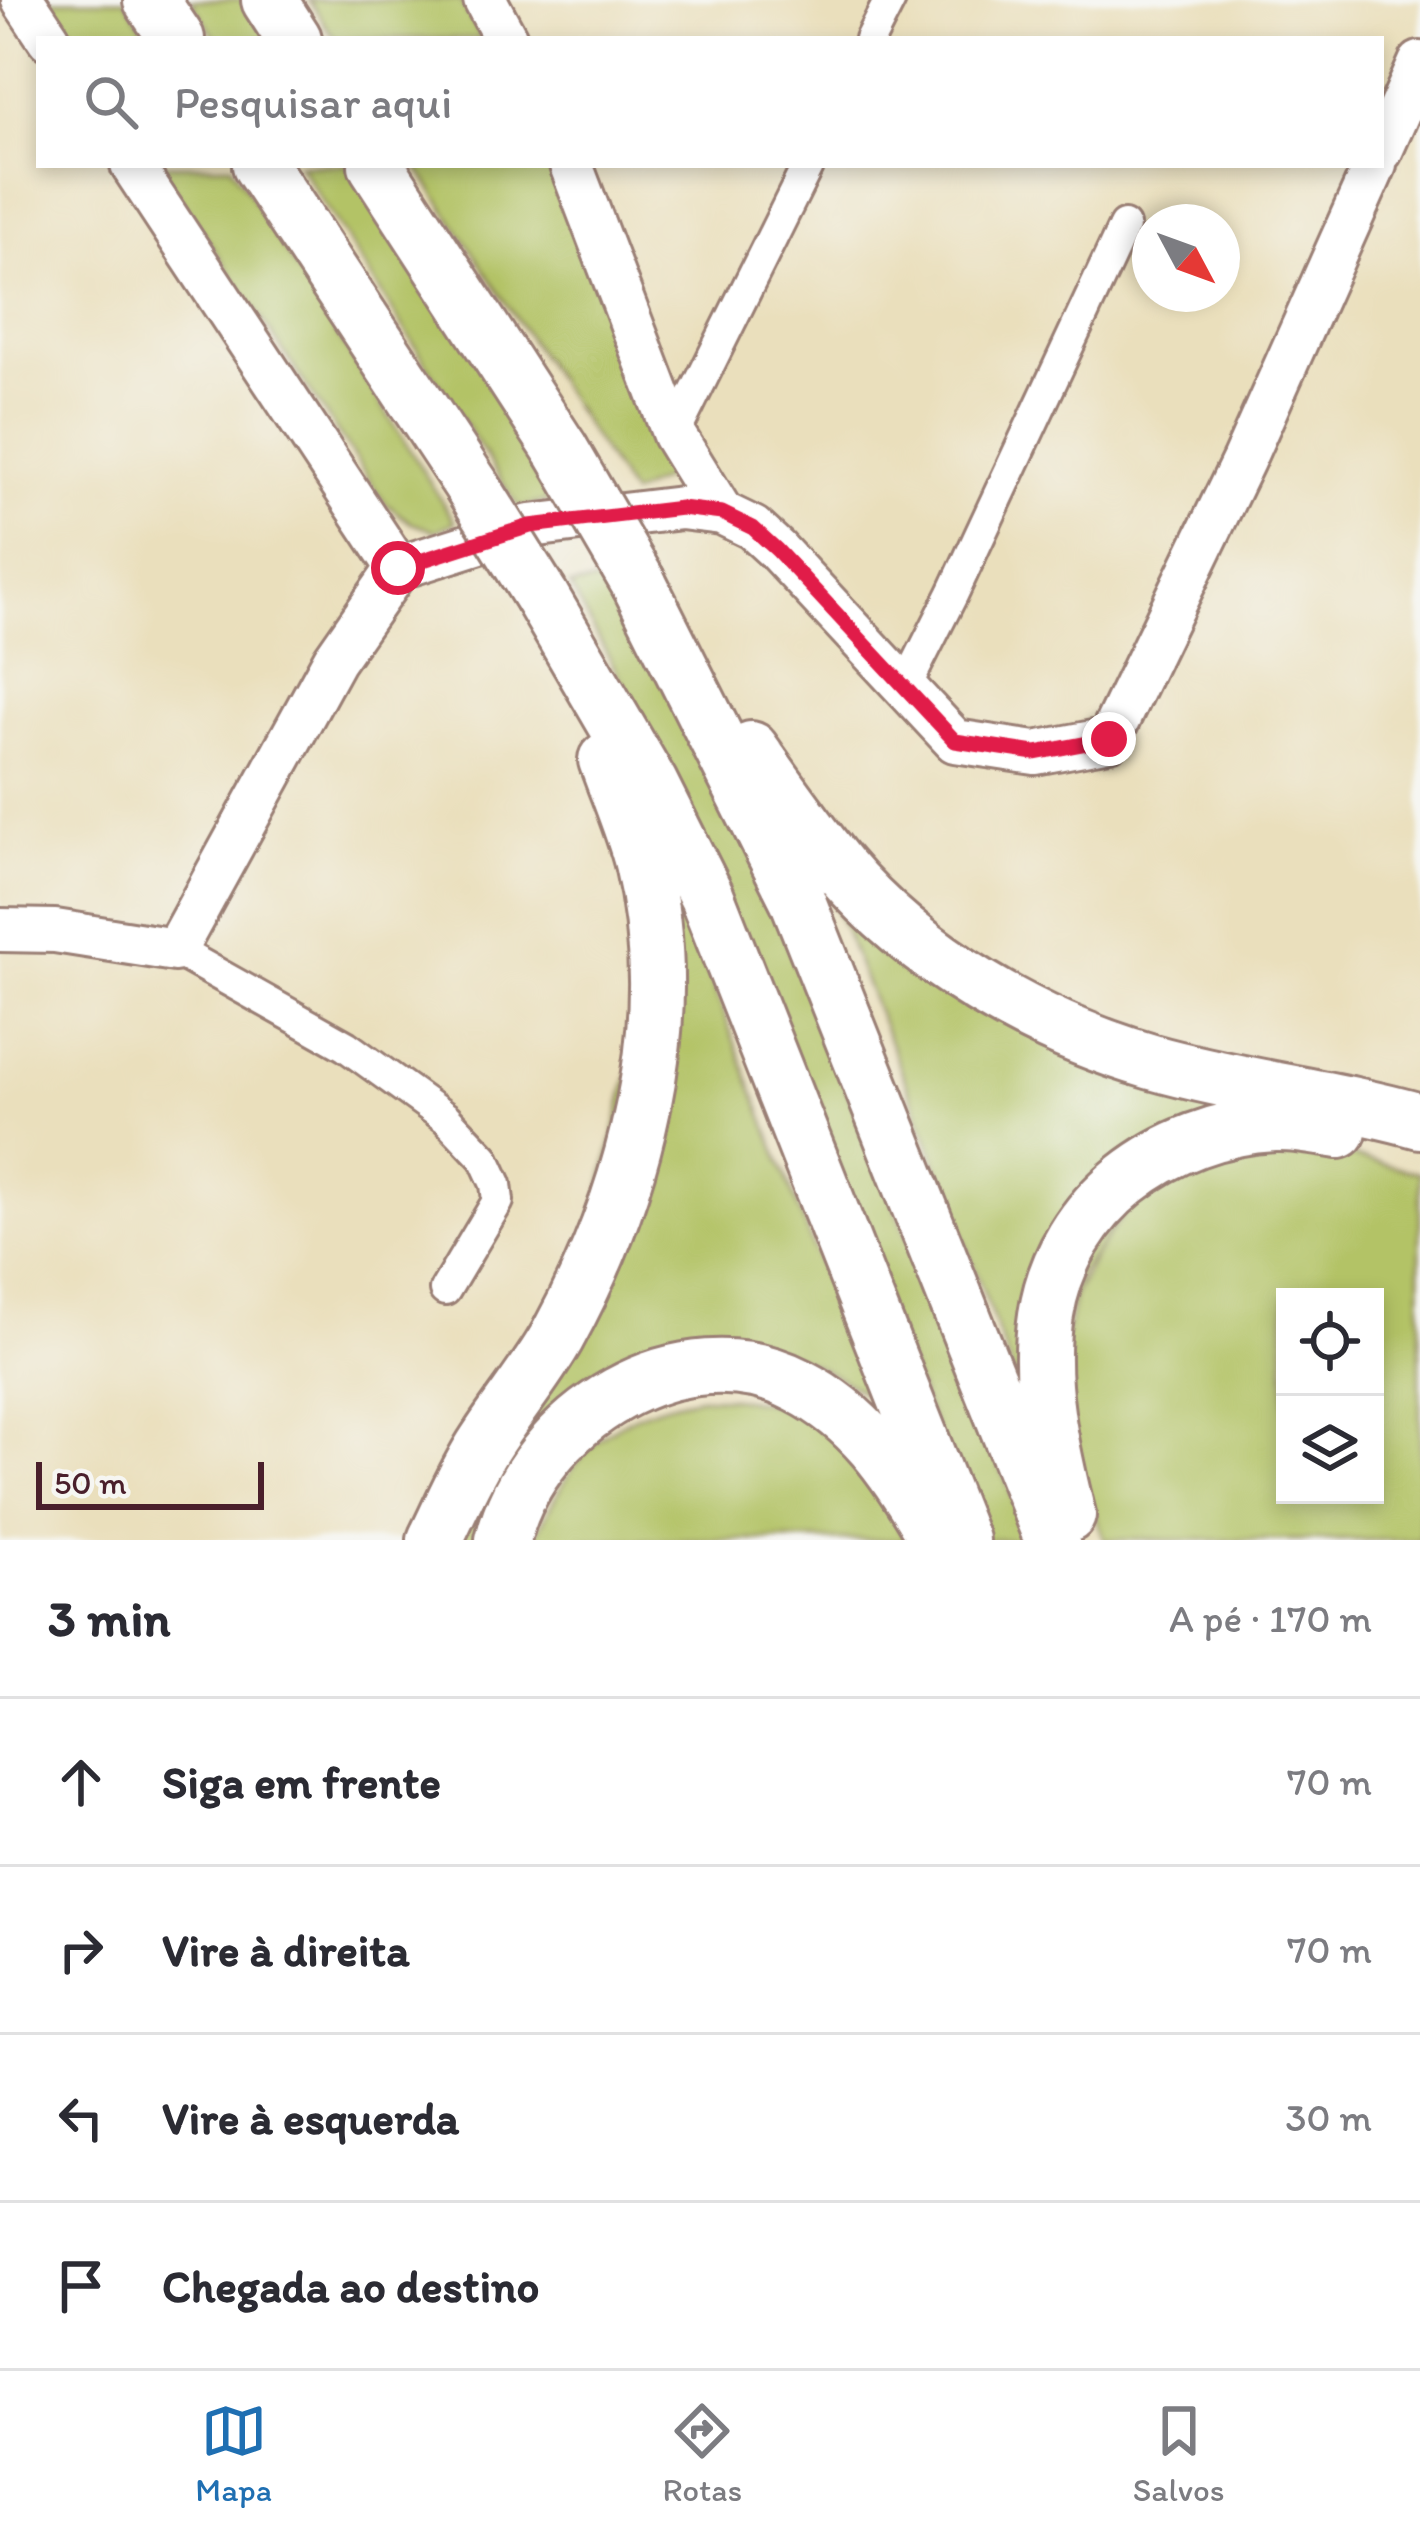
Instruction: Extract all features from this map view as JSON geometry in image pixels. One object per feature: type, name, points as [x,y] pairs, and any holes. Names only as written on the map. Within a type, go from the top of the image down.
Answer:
[{"type":"highway","points":[[151,0],[174,36]]},
{"type":"highway","points":[[269,0],[292,36]]},
{"type":"highway","points":[[262,168],[472,486],[650,783],[707,897],[961,1540]]},
{"type":"highway","points":[[378,168],[561,450],[639,584],[797,899],[1052,1540]]},
{"type":"highway","points":[[639,584],[840,869],[934,955],[989,991],[1103,1047],[1157,1064],[1420,1121]]},
{"type":"highway","points":[[435,1540],[483,1445],[555,1341],[597,1259],[632,1155],[652,1048],[653,970],[642,865],[541,596]]},
{"type":"highway","points":[[1075,1540],[1052,1444],[1042,1368],[1046,1312],[1067,1252],[1096,1206],[1133,1172],[1177,1147],[1227,1131],[1277,1124],[1335,1130],[1420,1149]]},
{"type":"highway","points":[[503,1540],[532,1476],[575,1426],[601,1403],[653,1376],[694,1368],[773,1376],[799,1386],[846,1416],[896,1472],[937,1540]]},
{"type":"main road","points":[[23,0],[47,36]]},
{"type":"main road","points":[[485,0],[504,36]]},
{"type":"main road","points":[[1384,144],[1420,63]]},
{"type":"main road","points":[[134,168],[398,568]]},
{"type":"main road","points":[[572,168],[674,435],[722,513]]},
{"type":"main road","points":[[0,930],[55,931],[175,950],[334,660],[398,568],[530,526],[681,508],[722,513],[753,528],[777,550],[955,741],[1035,753],[1109,739],[1243,460],[1374,168]]},
{"type":"street","points":[[872,36],[890,0]]},
{"type":"street","points":[[674,435],[807,168]]},
{"type":"street","points":[[904,690],[1124,226]]},
{"type":"street","points":[[175,950],[346,1046],[446,1118],[484,1158],[498,1201],[445,1290]]},
{"type":"green space","points":[[49,0],[125,0],[148,36],[72,36]]},
{"type":"green space","points":[[191,0],[246,0],[271,36],[214,36]]},
{"type":"green space","points":[[309,0],[460,0],[480,36],[333,36]]},
{"type":"green space","points":[[160,168],[233,168],[455,522],[435,531],[411,523],[385,503]]},
{"type":"green space","points":[[301,168],[361,168],[563,497],[519,508]]},
{"type":"green space","points":[[418,168],[556,168],[682,470],[631,495]]},
{"type":"green space","points":[[609,581],[729,800],[1030,1540],[982,1540],[630,696],[570,586]]},
{"type":"green space","points":[[826,885],[881,931],[1308,1110],[1158,1138],[1021,1395],[910,1092]]},
{"type":"green space","points":[[671,897],[709,975],[870,1397],[813,1364],[774,1348],[731,1339],[668,1342],[629,1354],[592,1373],[531,1430],[507,1465],[477,1540],[457,1540],[558,1369]]},
{"type":"green space","points":[[1246,1147],[1331,1151],[1420,1173],[1420,1540],[1105,1540],[1078,1469],[1060,1364],[1079,1275],[1143,1188]]},
{"type":"green space","points":[[700,1397],[777,1405],[829,1431],[868,1475],[906,1540],[534,1540],[563,1484],[596,1443],[639,1414]]},
{"type":"route","points":[[398,568],[530,526],[681,508],[722,513],[753,528],[777,550],[955,741],[1035,753],[1109,739]]}]
